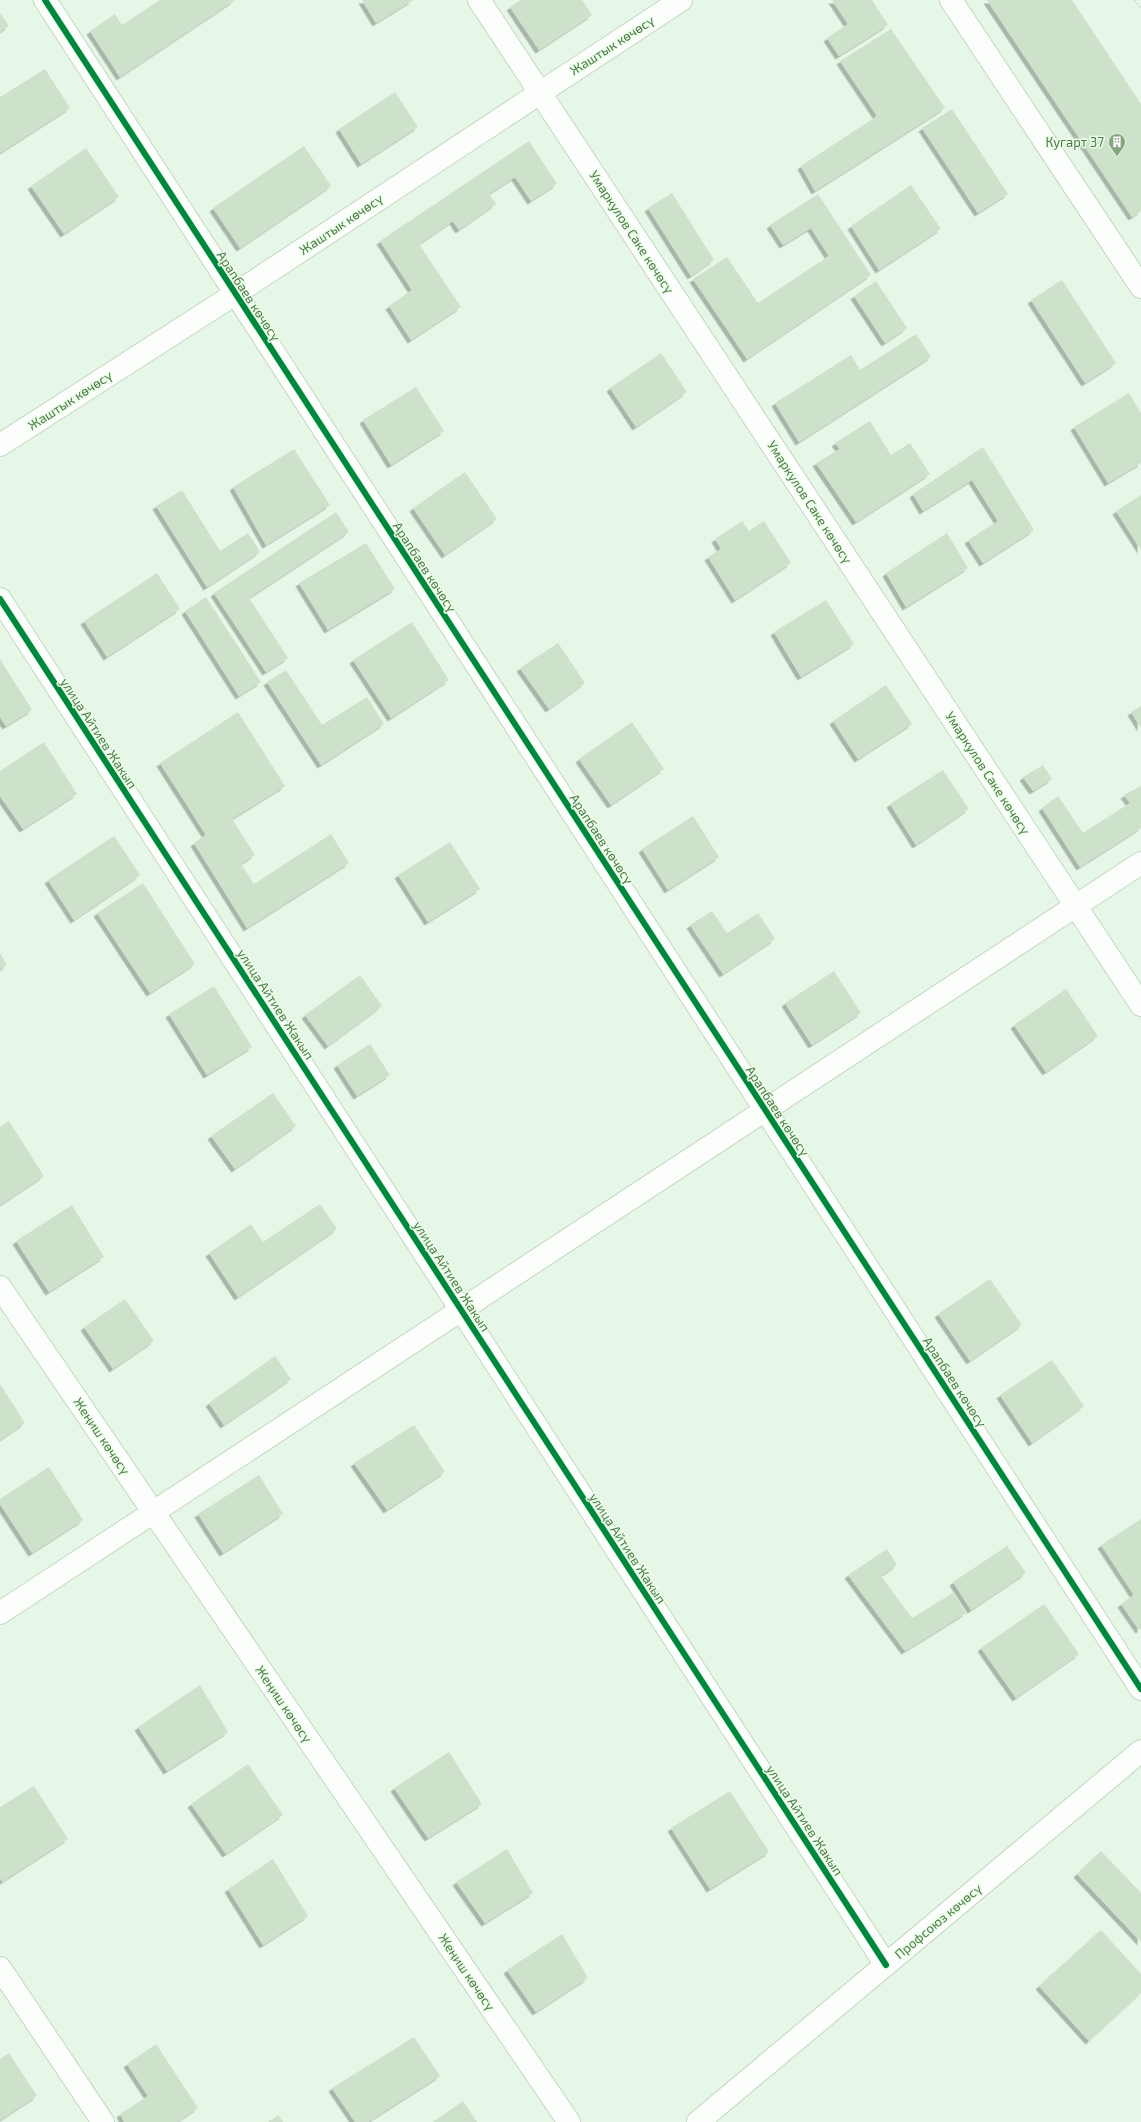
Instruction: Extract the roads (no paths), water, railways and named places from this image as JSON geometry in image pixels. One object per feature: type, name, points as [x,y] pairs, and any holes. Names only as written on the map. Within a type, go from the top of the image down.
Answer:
[{"type":"street","name":"Арапбаев көчөсү","points":[[45,0],[1141,1689]]},
{"type":"street","name":"Умаркулов Саке көчөсү","points":[[479,0],[1141,1005]]},
{"type":"street","name":"Жаштык көчөсү","points":[[0,445],[235,294],[681,0]]},
{"type":"street","points":[[951,0],[1141,287]]},
{"type":"street","name":"улица Айтиев Жакып","points":[[0,600],[886,1965]]},
{"type":"street","points":[[0,1613],[1141,863]]},
{"type":"street","name":"Жеңиш көчөсү","points":[[0,1286],[569,2122]]},
{"type":"street","name":"Профсоюз көчөсү","points":[[698,2122],[1141,1751]]},
{"type":"street","points":[[0,1968],[103,2122]]},
{"type":"place","name":"Кугарт 37","points":[[1117,157]]}]
